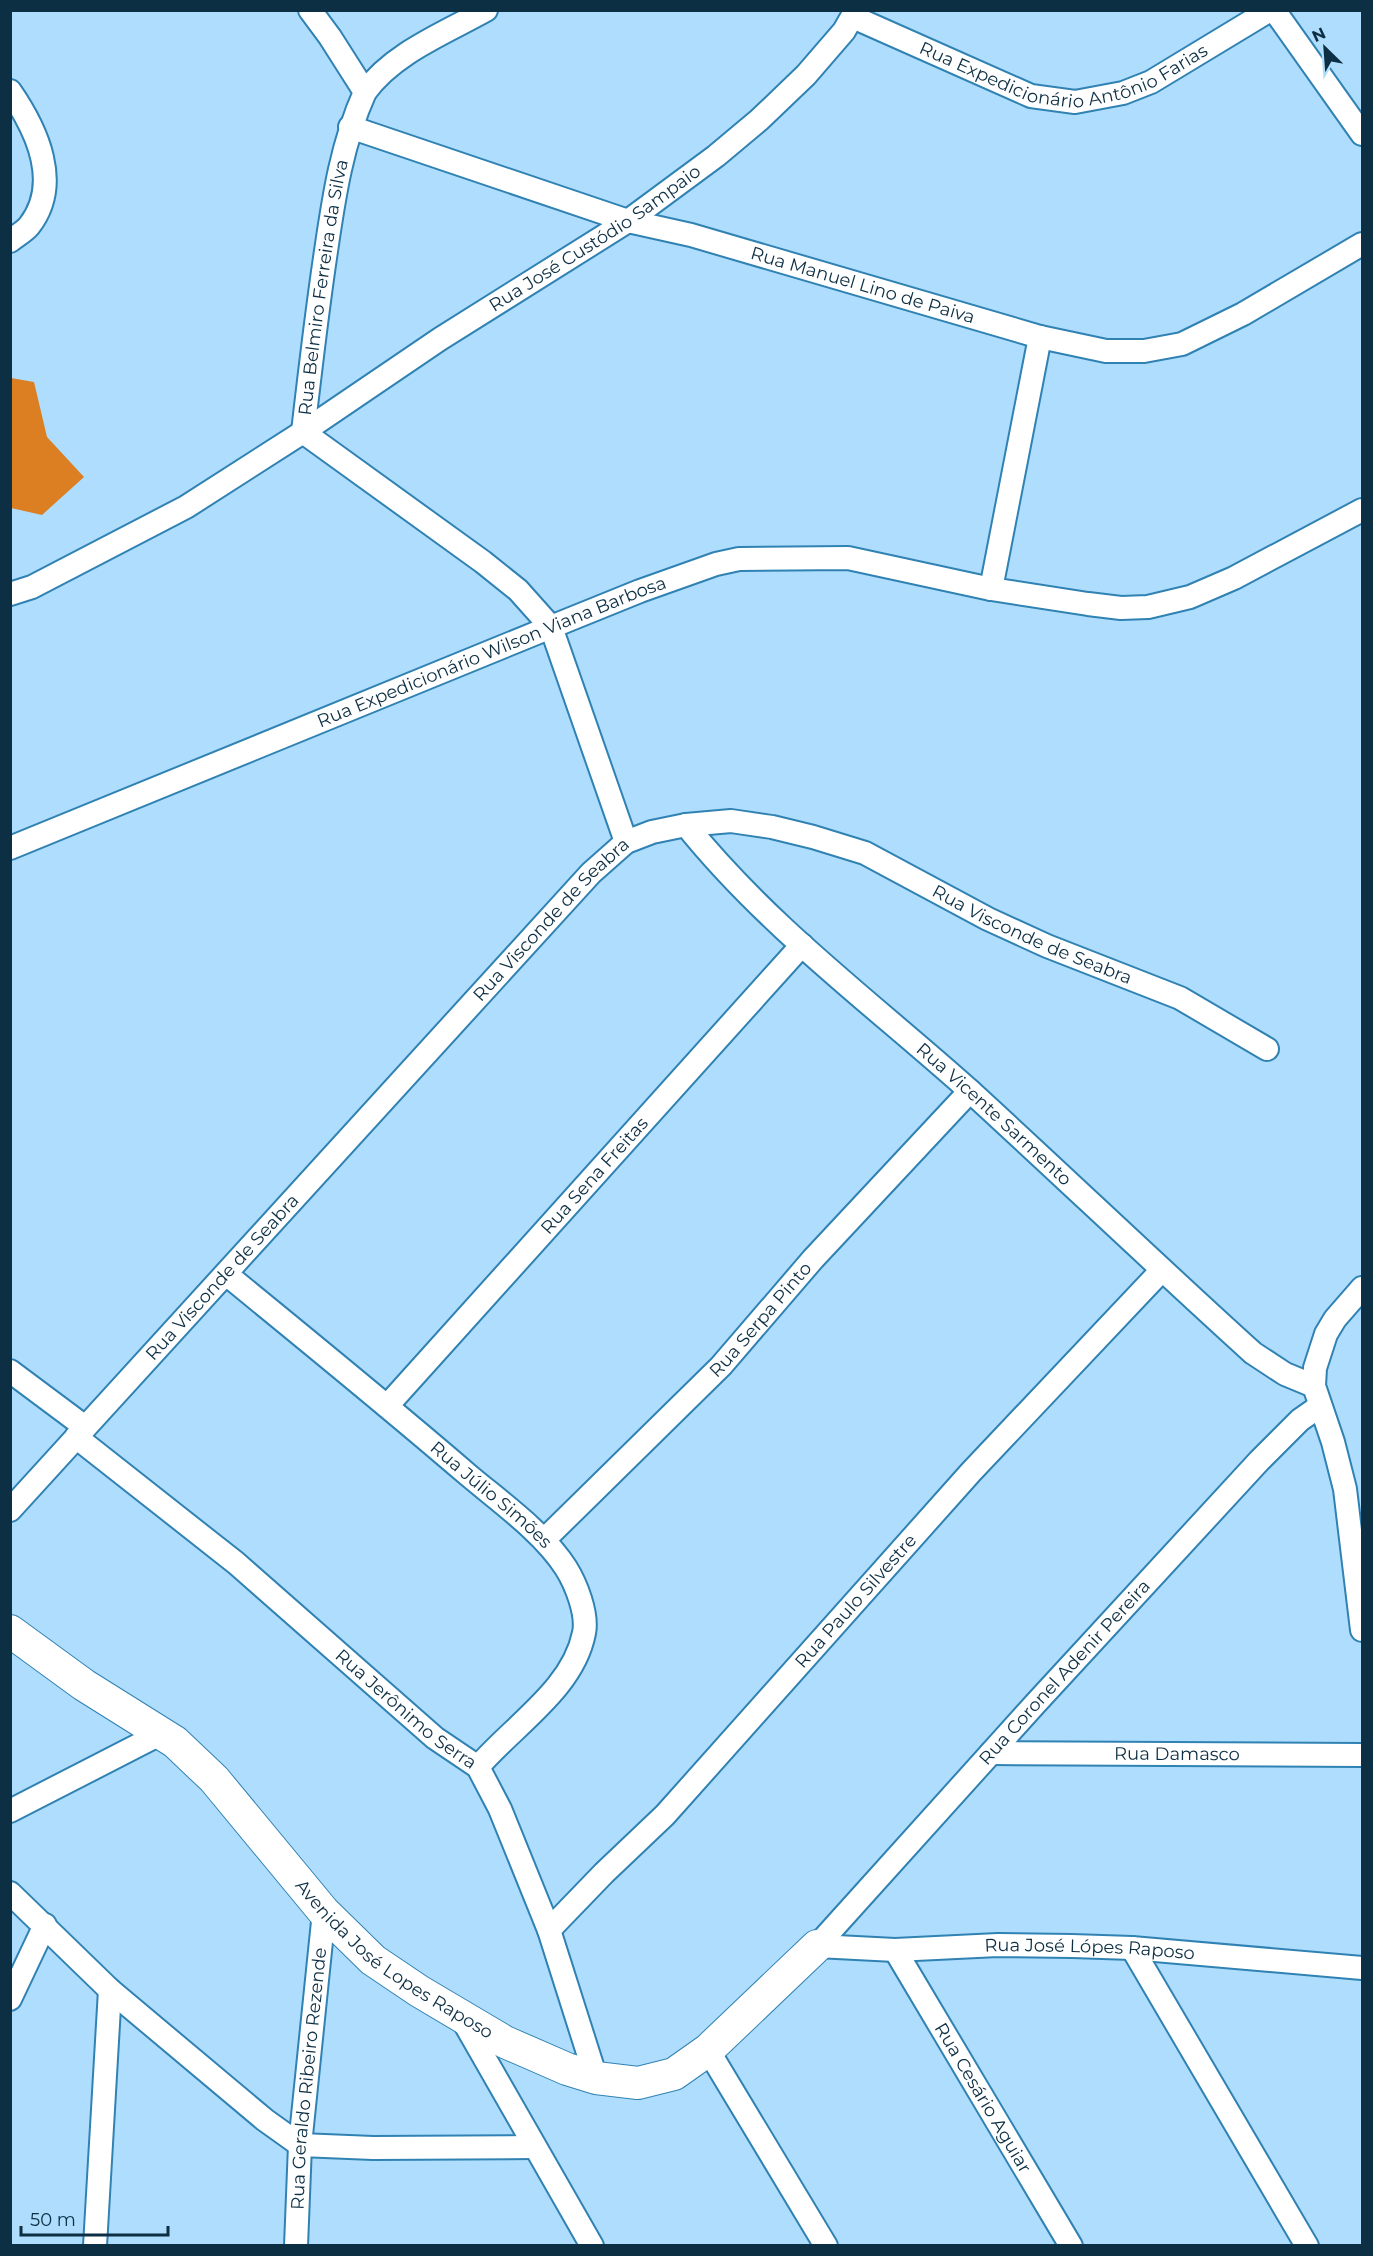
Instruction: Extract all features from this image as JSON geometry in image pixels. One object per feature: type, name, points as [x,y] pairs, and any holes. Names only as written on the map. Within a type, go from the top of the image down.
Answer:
[{"type":"street","points":[[310,10],[365,92]]},
{"type":"street","name":"Rua Belmiro Ferreira da Silva","points":[[10,594],[32,587],[186,507],[303,432],[317,311],[337,179],[350,127],[365,92],[376,77],[392,63],[486,10]]},
{"type":"street","points":[[1272,10],[1362,134]]},
{"type":"street","name":"Rua Expedicionário Antônio Farias","points":[[854,14],[1031,96],[1074,102],[1123,93],[1151,82],[1272,10]]},
{"type":"street","name":"Rua José Custódio Sampaio","points":[[303,432],[440,339],[628,221],[716,156],[759,120],[806,75],[844,31],[854,14]]},
{"type":"street","points":[[10,91],[23,109],[43,155],[45,194],[29,226],[10,241]]},
{"type":"street","name":"Rua Manuel Lino de Paiva","points":[[350,127],[628,221],[691,235],[1040,337],[1106,351],[1144,351],[1182,344],[1243,314],[1362,244]]},
{"type":"street","points":[[991,589],[1040,337]]},
{"type":"street","points":[[303,432],[483,562],[518,590],[551,627],[626,842]]},
{"type":"street","name":"Rua Expedicionário Wilson Viana Barbosa","points":[[10,848],[551,627],[716,564],[739,559],[848,558],[991,589],[1121,608],[1148,607],[1190,597],[1234,578],[1362,510]]},
{"type":"street","name":"Rua Visconde de Seabra","points":[[10,1510],[591,873],[626,842],[652,832],[686,825],[731,821],[772,826],[865,853],[988,919],[1047,946],[1180,998],[1267,1049]]},
{"type":"street","name":"Rua Vicente Sarmento","points":[[686,825],[716,862],[802,945],[970,1091],[1259,1358],[1317,1396]]},
{"type":"street","name":"Rua Sena Freitas","points":[[387,1406],[802,945]]},
{"type":"street","name":"Rua Serpa Pinto","points":[[544,1540],[721,1366],[813,1259],[970,1091]]},
{"type":"street","name":"Rua Paulo Silvestre","points":[[549,1930],[603,1873],[664,1815],[971,1472],[1162,1270]]},
{"type":"street","name":"Rua Júlio Simões","points":[[226,1274],[387,1406],[544,1540],[566,1567],[580,1594],[585,1631],[572,1665],[550,1695],[494,1748],[478,1767]]},
{"type":"street","points":[[1362,1288],[1335,1319],[1326,1334],[1315,1368],[1317,1396],[1345,1490],[1362,1630]]},
{"type":"street","name":"Rua Jerônimo Serra","points":[[10,1371],[236,1563],[435,1738],[478,1767],[500,1809],[549,1930],[596,2078]]},
{"type":"street","name":"Rua Coronel Adenir Pereira","points":[[817,1946],[1259,1461],[1300,1420],[1317,1396]]},
{"type":"street","name":"Avenida José Lopes Raposo","points":[[10,1631],[84,1685],[175,1742],[214,1779],[324,1912],[373,1960],[505,2042],[596,2078],[638,2083],[674,2074],[708,2050],[817,1946]]},
{"type":"street","points":[[10,1811],[162,1733]]},
{"type":"street","name":"Rua Damasco","points":[[991,1753],[1362,1755]]},
{"type":"street","points":[[10,1893],[110,1990],[265,2120],[300,2145],[373,2148],[534,2147]]},
{"type":"street","name":"Rua Geraldo Ribeiro Rezende","points":[[296,2246],[300,2145],[324,1912]]},
{"type":"street","points":[[10,1999],[45,1925]]},
{"type":"street","name":"Rua José Lópes Raposo","points":[[817,1946],[896,1950],[998,1945],[1132,1948],[1362,1968]]},
{"type":"street","points":[[1132,1948],[1307,2246]]},
{"type":"street","name":"Rua Cesário Aguiar","points":[[896,1950],[1071,2246]]},
{"type":"street","points":[[95,2246],[110,1990]]},
{"type":"street","points":[[460,2016],[592,2246]]},
{"type":"street","points":[[708,2050],[826,2246]]},
{"type":"shaded area","points":[[11,378],[34,382],[47,437],[84,477],[42,515],[11,508]]}]
